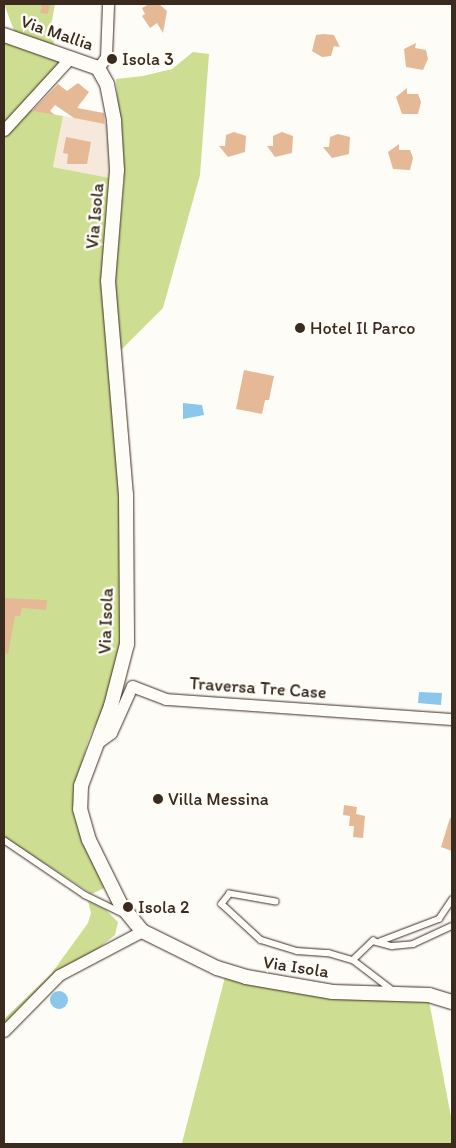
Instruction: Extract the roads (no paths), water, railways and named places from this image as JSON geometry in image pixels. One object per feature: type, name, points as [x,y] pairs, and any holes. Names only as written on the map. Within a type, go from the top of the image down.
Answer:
[{"type":"street","points":[[98,68],[106,57],[108,4]]},
{"type":"street","name":"Via Mallia","points":[[4,35],[98,68]]},
{"type":"street","points":[[4,130],[71,57]]},
{"type":"street","name":"Via Isola","points":[[98,68],[108,84],[117,170],[108,282],[126,494],[127,644],[121,675],[81,786],[80,809],[89,840],[130,917],[142,930],[217,968],[246,977],[333,992],[429,995],[452,1002]]},
{"type":"street","name":"Traversa Tre Case","points":[[97,743],[111,733],[132,686],[166,699],[452,718]]},
{"type":"street","points":[[4,1031],[59,976],[142,930]]},
{"type":"lane","points":[[4,840],[85,895],[130,917]]},
{"type":"lane","points":[[276,902],[230,894],[222,904],[260,940],[297,951],[328,952],[353,960],[397,994]]},
{"type":"lane","points":[[353,960],[366,944],[381,941],[388,936],[439,919],[452,900]]},
{"type":"lane","points":[[381,941],[392,946],[413,944],[452,926]]},
{"type":"water","points":[[183,403],[202,405],[204,415],[183,419]]},
{"type":"water","points":[[419,692],[442,693],[441,705],[418,703]]},
{"type":"water","points":[[55,991],[63,991],[68,996],[66,1007],[55,1009],[50,1004],[50,996]]},
{"type":"place","name":"Isola 3","points":[[112,59]]},
{"type":"place","name":"Hotel Il Parco","points":[[300,328]]},
{"type":"place","name":"Villa Messina","points":[[158,799]]},
{"type":"place","name":"Isola 2","points":[[128,907]]}]
